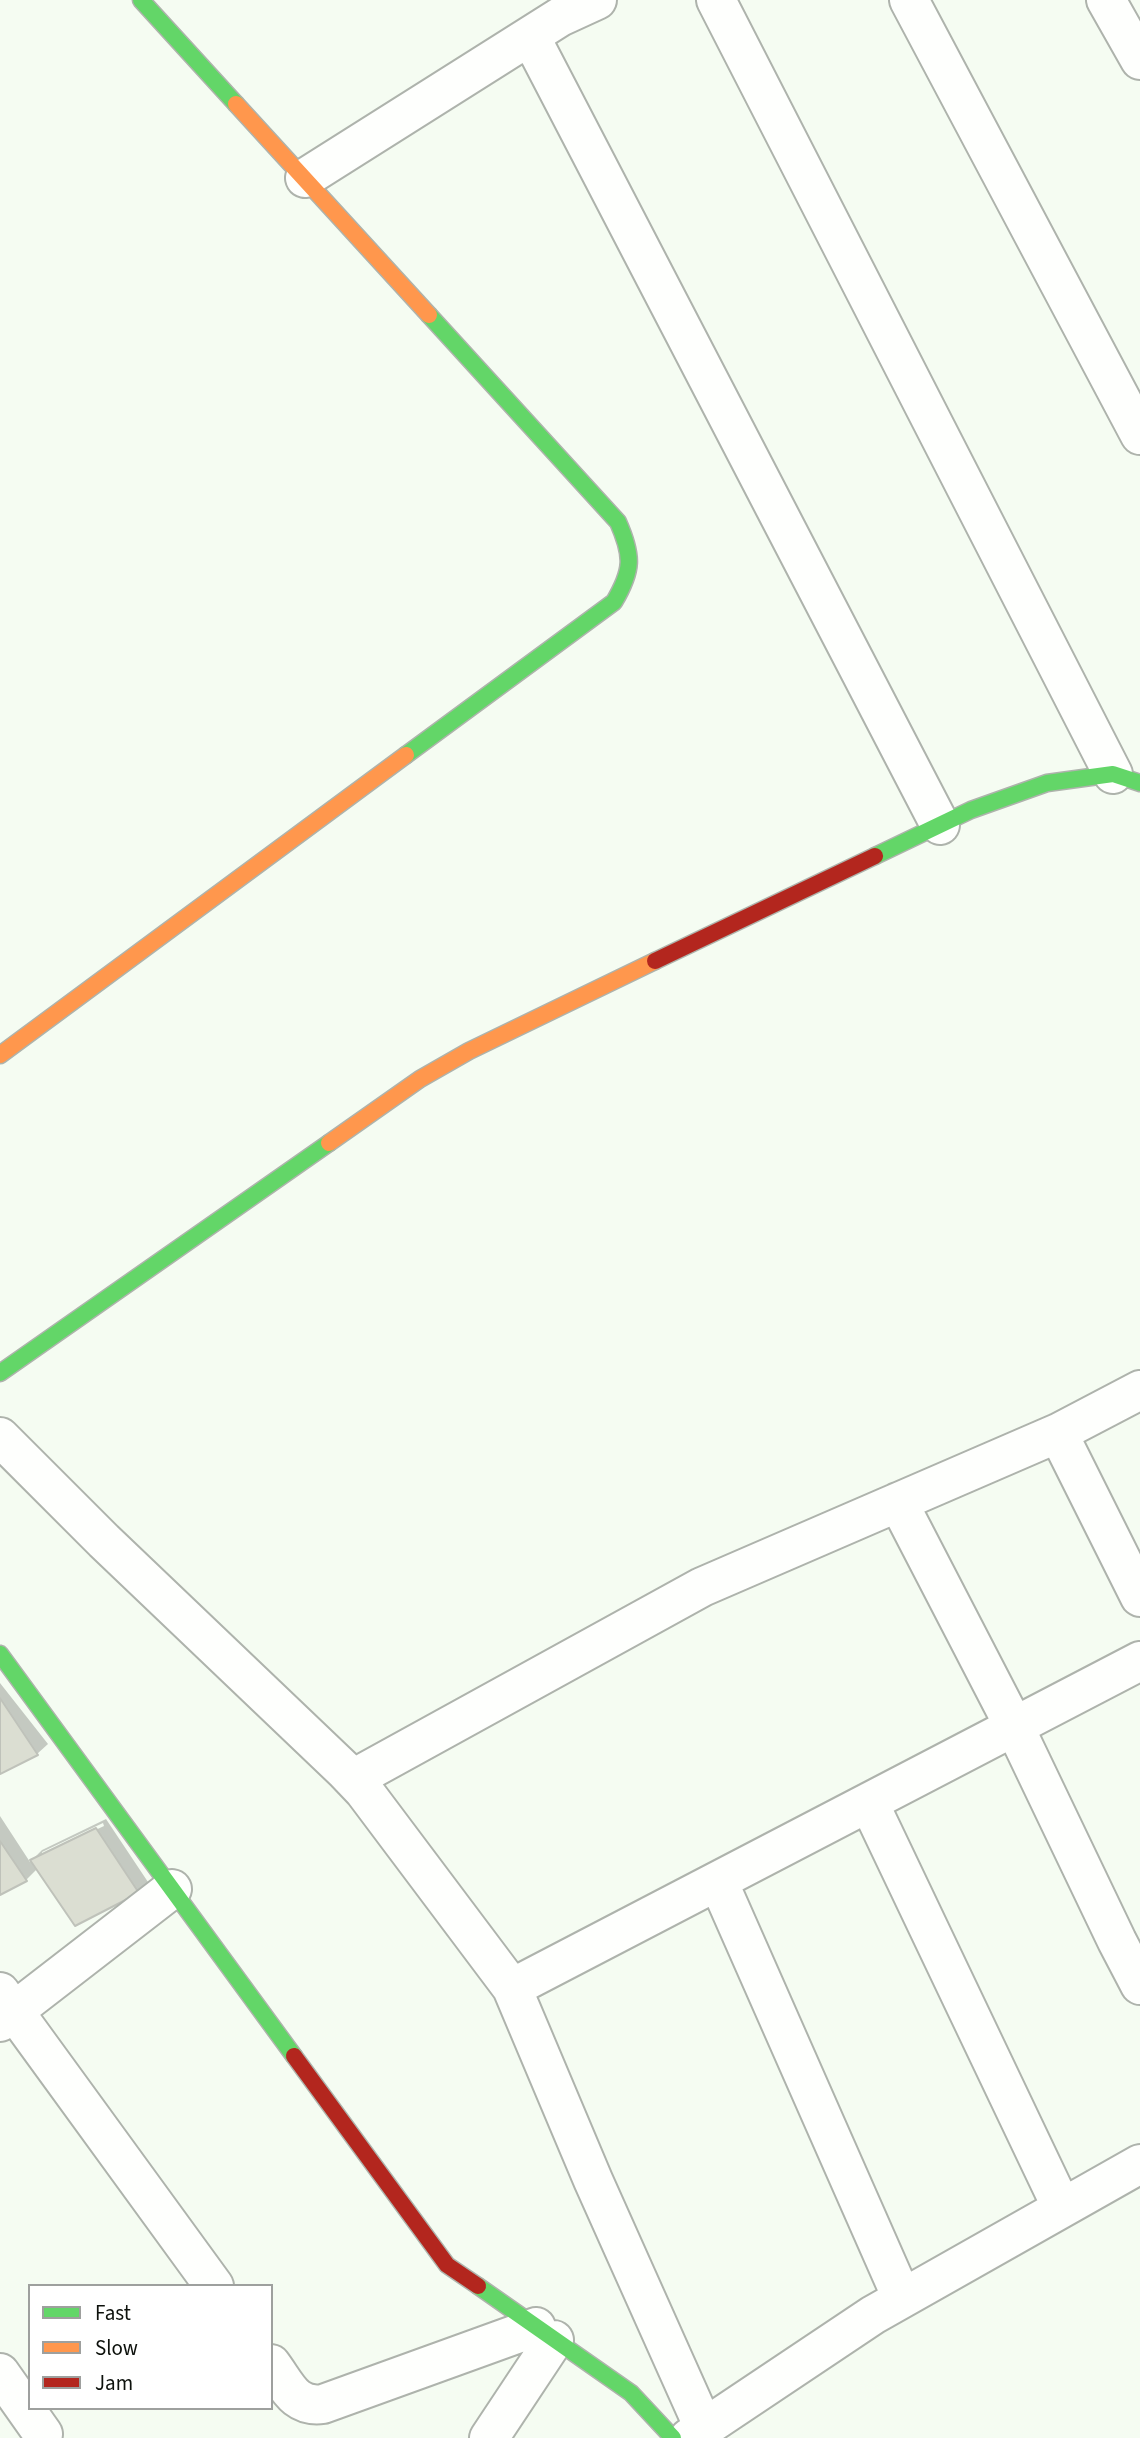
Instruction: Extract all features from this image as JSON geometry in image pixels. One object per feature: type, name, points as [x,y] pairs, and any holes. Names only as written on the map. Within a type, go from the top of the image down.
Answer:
[{"type":"street","points":[[0,1055],[614,602],[628,579],[630,550],[618,522],[141,0]]},
{"type":"street","points":[[305,178],[560,17],[597,0]]},
{"type":"street","points":[[0,1373],[430,1073],[470,1051],[971,810],[1047,783],[1126,778],[716,0]]},
{"type":"street","points":[[909,0],[1140,435]]},
{"type":"street","points":[[1106,0],[1140,60]]},
{"type":"street","points":[[530,36],[940,825]]},
{"type":"street","points":[[353,1779],[702,1587],[1058,1433],[1140,1390]]},
{"type":"street","points":[[1058,1433],[1140,1597]]},
{"type":"street","points":[[0,1437],[104,1541],[353,1779],[512,1987],[593,2180],[689,2435]]},
{"type":"street","points":[[898,1502],[1015,1728],[1140,1985]]},
{"type":"street","points":[[0,1654],[447,2265],[689,2435]]},
{"type":"street","points":[[512,1987],[1140,1661]]},
{"type":"street","points":[[869,1803],[1062,2208]]},
{"type":"street","points":[[718,1881],[902,2298]]},
{"type":"street","points":[[172,1889],[5,2008],[212,2284]]},
{"type":"street","points":[[689,2435],[873,2315],[1140,2164]]},
{"type":"street","points":[[273,2367],[297,2400],[309,2406],[323,2404],[545,2333]]},
{"type":"street","points":[[489,2438],[545,2333]]},
{"type":"street","points":[[0,2372],[43,2434]]},
{"type":"building","points":[[0,1698],[38,1755],[0,1774]]},
{"type":"building","points":[[96,1828],[139,1893],[75,1926],[30,1860]]},
{"type":"building","points":[[0,1841],[27,1881],[0,1895]]},
{"type":"traffic: fast","points":[[141,0],[236,104]]},
{"type":"traffic: fast","points":[[406,755],[614,602],[625,581],[629,563],[618,522],[429,315]]},
{"type":"traffic: fast","points":[[875,856],[971,810],[1047,783],[1113,774],[1140,783]]},
{"type":"traffic: fast","points":[[0,1373],[329,1143]]},
{"type":"traffic: fast","points":[[0,1654],[294,2056]]},
{"type":"traffic: fast","points":[[478,2286],[631,2393],[673,2438]]},
{"type":"traffic: slow","points":[[236,104],[429,315]]},
{"type":"traffic: slow","points":[[0,1055],[406,755]]},
{"type":"traffic: slow","points":[[329,1143],[420,1079],[469,1051],[655,961]]},
{"type":"traffic: jam","points":[[655,961],[875,856]]},
{"type":"traffic: jam","points":[[294,2056],[447,2265],[478,2286]]}]
